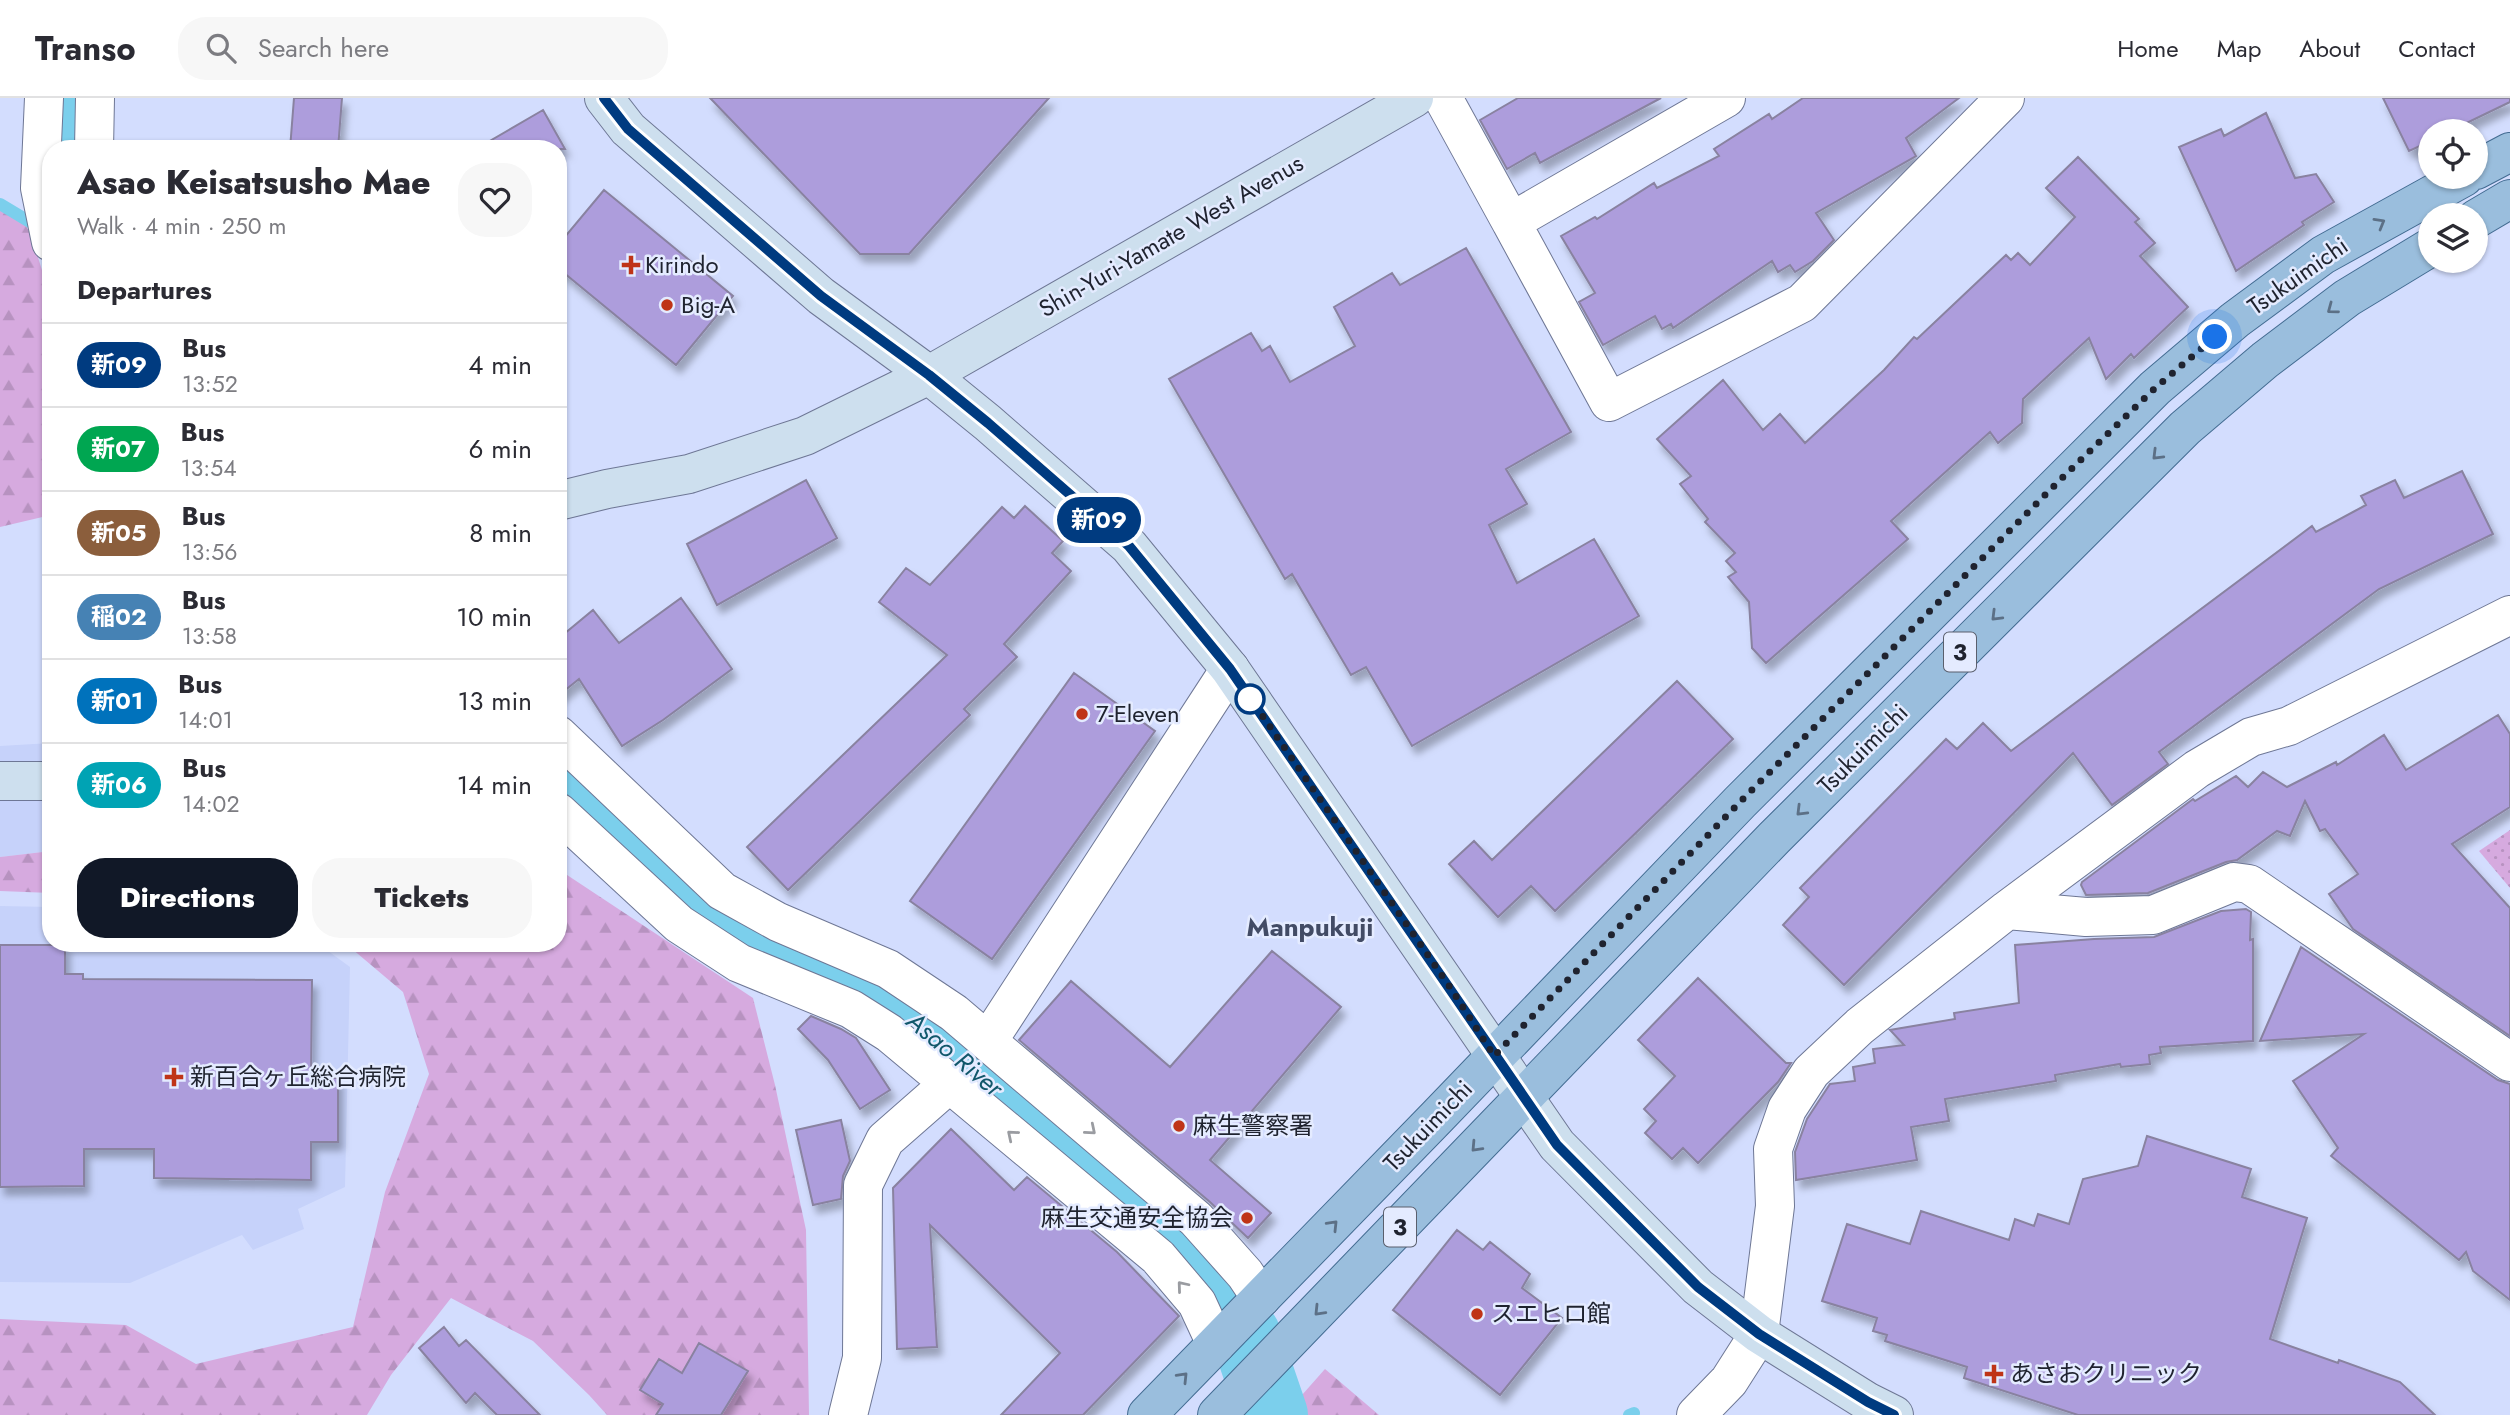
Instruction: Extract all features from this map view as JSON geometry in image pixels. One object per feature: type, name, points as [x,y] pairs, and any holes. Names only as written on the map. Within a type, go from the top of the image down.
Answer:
[{"type":"main road","points":[[2488,164],[2510,152]]},
{"type":"main road","name":"Tsukuimichi","points":[[1147,1415],[1740,802],[2155,388],[2235,320],[2323,256],[2443,189]]},
{"type":"main road","points":[[2488,212],[2510,199]]},
{"type":"main road","name":"Tsukuimichi","points":[[1217,1415],[1774,838],[2185,428],[2264,360],[2347,298],[2418,255]]},
{"type":"street","points":[[42,140],[44,98]]},
{"type":"street","points":[[94,140],[95,98]]},
{"type":"street","points":[[604,98],[628,129],[821,296],[929,375],[1129,546],[1230,669],[1557,1145],[1698,1287],[1759,1334],[1868,1402],[1894,1415]]},
{"type":"street","name":"Shin-Yuri-Yamate West Avenus","points":[[567,499],[689,474],[805,436],[929,375],[1414,98]]},
{"type":"street","points":[[1443,98],[1609,402],[1802,303],[2005,98]]},
{"type":"street","points":[[1511,222],[1726,98]]},
{"type":"street","points":[[42,143],[42,198]]},
{"type":"street","points":[[1696,1415],[1729,1381],[1759,1334],[1775,1206],[1773,1149],[1787,1109],[1811,1072],[1860,1026],[2007,910],[2197,769],[2251,737],[2289,726],[2510,615]]},
{"type":"street","points":[[988,1041],[1230,669]]},
{"type":"street","points":[[567,745],[722,891],[778,922],[888,969],[954,1013],[988,1041],[1001,1091],[1197,1303],[1218,1342]]},
{"type":"street","points":[[0,781],[42,780]]},
{"type":"street","points":[[567,820],[679,925],[739,963],[851,1009],[889,1033],[950,1083],[1001,1091],[1196,1219],[1245,1274],[1256,1303]]},
{"type":"street","points":[[2007,910],[2086,917],[2153,915],[2234,882],[2249,884],[2510,1062]]},
{"type":"street","points":[[848,1415],[862,1358],[863,1185],[885,1139],[950,1083]]},
{"type":"shaded area","points":[[42,744],[42,852],[0,857],[0,746]]},
{"type":"shaded area","name":"新百合ヶ丘総合病院","points":[[0,906],[42,907],[42,952],[329,952],[350,967],[345,1187],[298,1209],[304,1229],[253,1250],[242,1235],[130,1283],[0,1282]]},
{"type":"green space","points":[[0,206],[25,224],[42,270],[42,517],[0,527]]},
{"type":"green space","points":[[2510,830],[2510,888],[2479,851]]},
{"type":"green space","points":[[42,852],[42,893],[0,891],[0,857]]},
{"type":"green space","points":[[567,875],[753,998],[806,1230],[809,1415],[607,1415],[533,1341],[451,1298],[391,1375],[367,1415],[0,1415],[0,1319],[126,1325],[196,1364],[353,1327],[385,1192],[429,1074],[403,992],[356,952],[567,952]]},
{"type":"green space","points":[[1325,1369],[1379,1415],[1306,1415],[1302,1395]]},
{"type":"building","points":[[294,98],[342,98],[339,140],[291,140]]},
{"type":"building","points":[[710,98],[1049,98],[909,254],[860,254]]},
{"type":"building","points":[[1518,98],[1661,98],[1540,163],[1535,153],[1507,169],[1480,120]]},
{"type":"building","points":[[1803,98],[1959,98],[1906,138],[1916,156],[1816,213],[1834,240],[1813,261],[1795,272],[1790,265],[1778,272],[1772,261],[1673,328],[1671,324],[1662,329],[1655,316],[1603,345],[1579,302],[1595,293],[1561,236],[1595,217],[1597,219],[1654,183],[1657,188],[1719,156],[1714,149],[1769,114],[1772,119]]},
{"type":"building","points":[[2383,98],[2510,98],[2510,102],[2475,119],[2418,119],[2418,147],[2409,151]]},
{"type":"building","points":[[543,110],[560,140],[491,140]]},
{"type":"building","points":[[2266,113],[2295,178],[2316,174],[2334,202],[2236,271],[2179,147],[2221,129],[2224,136]]},
{"type":"building","points":[[2078,157],[2139,219],[2135,222],[2155,243],[2140,256],[2188,307],[2134,358],[2131,354],[2106,379],[2089,338],[2023,399],[2022,423],[1998,443],[1990,432],[1891,521],[1908,539],[1766,663],[1752,648],[1749,602],[1728,577],[1736,572],[1726,561],[1735,553],[1705,522],[1708,519],[1680,484],[1691,476],[1657,439],[1723,380],[1763,430],[1780,414],[1805,443],[1884,370],[1914,337],[1917,339],[2006,255],[2011,260],[2018,253],[2030,265],[2075,217],[2046,188]]},
{"type":"building","points":[[604,190],[733,296],[676,365],[567,275],[567,234]]},
{"type":"building","points":[[1466,248],[1571,432],[1506,469],[1527,504],[1489,525],[1517,583],[1594,539],[1639,616],[1412,746],[1366,667],[1351,675],[1292,574],[1285,579],[1169,379],[1251,333],[1262,351],[1270,346],[1290,382],[1355,346],[1334,307],[1392,273],[1400,285]]},
{"type":"building","points":[[2462,471],[2493,534],[2379,589],[2159,752],[2168,764],[2112,805],[2073,753],[1844,985],[1783,925],[1809,897],[1800,888],[1946,739],[1957,749],[1983,723],[2011,751],[2312,526],[2316,532],[2366,505],[2361,496],[2395,480],[2404,498]]},
{"type":"building","points":[[806,480],[837,538],[717,605],[687,544]]},
{"type":"building","points":[[1025,506],[1063,541],[1052,553],[1071,571],[1004,644],[1017,657],[964,709],[970,715],[788,890],[747,847],[947,655],[879,602],[906,568],[930,585],[1002,507],[1014,518]]},
{"type":"building","points":[[681,598],[732,669],[663,720],[622,746],[579,679],[567,689],[567,632],[593,610],[619,643]]},
{"type":"building","points":[[1074,673],[1155,731],[992,959],[910,901]]},
{"type":"building","points":[[1677,681],[1733,739],[1555,911],[1531,886],[1498,917],[1449,864],[1474,841],[1492,860]]},
{"type":"building","points":[[2498,715],[2510,734],[2510,807],[2452,844],[2510,908],[2510,1036],[2353,929],[2329,894],[2358,874],[2325,829],[2320,831],[2305,801],[2290,836],[2277,831],[2237,860],[2148,893],[2086,895],[2081,885],[2193,799],[2195,801],[2236,776],[2248,787],[2263,772],[2287,787],[2336,762],[2337,765],[2384,735],[2406,770]]},
{"type":"building","points":[[2246,909],[2251,912],[2250,940],[2253,939],[2253,1041],[2160,1047],[2161,1053],[2149,1055],[2150,1064],[2121,1067],[2120,1064],[2055,1075],[2056,1081],[1945,1099],[1949,1121],[1911,1127],[1917,1160],[1796,1180],[1795,1152],[1807,1119],[1830,1084],[1855,1081],[1853,1067],[1875,1063],[1873,1049],[1904,1045],[1890,1030],[1955,1019],[1954,1013],[2019,1003],[2015,945],[2154,937],[2221,911]]},
{"type":"building","points":[[0,945],[42,945],[42,952],[65,952],[65,974],[83,974],[83,979],[312,980],[311,1078],[338,1078],[338,1142],[311,1142],[311,1180],[154,1178],[154,1149],[84,1149],[84,1186],[0,1187]]},
{"type":"building","points":[[2301,947],[2498,1080],[2510,1084],[2510,1300],[2473,1271],[2466,1252],[2459,1260],[2331,1156],[2338,1148],[2293,1081],[2364,1034],[2260,1041]]},
{"type":"building","name":"麻生警察署","points":[[1272,951],[1341,1007],[1210,1160],[1271,1213],[1248,1238],[1210,1202],[1019,1040],[1071,981],[1170,1067]]},
{"type":"building","points":[[1698,978],[1786,1063],[1791,1063],[1778,1082],[1698,1163],[1683,1148],[1672,1159],[1645,1133],[1656,1121],[1644,1109],[1675,1076],[1638,1040]]},
{"type":"building","points":[[811,1016],[856,1038],[890,1090],[860,1109],[828,1060],[798,1029]]},
{"type":"building","points":[[841,1120],[850,1161],[843,1176],[841,1199],[813,1205],[796,1130]]},
{"type":"building","points":[[951,1129],[1014,1190],[1027,1177],[1117,1252],[1179,1316],[1083,1415],[1001,1415],[1060,1353],[930,1225],[937,1347],[897,1349],[893,1188]]},
{"type":"building","points":[[2147,1136],[2251,1169],[2242,1197],[2307,1218],[2270,1339],[2400,1382],[2435,1415],[2078,1415],[1964,1378],[1967,1367],[1885,1341],[1887,1335],[1873,1331],[1877,1318],[1822,1301],[1847,1224],[1910,1244],[1921,1211],[2009,1240],[2015,1219],[2034,1226],[2038,1214],[2069,1224],[2083,1179],[2138,1166]]},
{"type":"building","name":"スエヒロ館","points":[[1457,1230],[1483,1250],[1490,1242],[1530,1274],[1522,1288],[1562,1318],[1500,1395],[1393,1310]]},
{"type":"building","points":[[444,1327],[459,1346],[466,1340],[540,1415],[497,1415],[475,1393],[466,1403],[419,1348]]},
{"type":"building","points":[[699,1343],[748,1371],[721,1415],[656,1415],[663,1404],[640,1390],[659,1359],[682,1373]]},
{"type":"waterway","name":"Asao River","points":[[68,140],[73,98]]},
{"type":"waterway","points":[[0,204],[30,222]]},
{"type":"waterway","name":"Asao River","points":[[567,787],[686,901],[762,952],[808,972],[868,988],[927,1025],[1202,1274],[1246,1336],[1273,1415]]},
{"type":"waterway","points":[[1629,1415],[1634,1413]]},
{"type":"bus line","name":"新09","points":[[604,98],[628,129],[821,296],[929,375],[1129,546],[1230,669],[1557,1145],[1698,1287],[1759,1334],[1868,1402],[1894,1415]]},
{"type":"place","name":"Kirindo","points":[[631,265]]},
{"type":"place","name":"Big-A","points":[[667,305]]},
{"type":"place","name":"7-Eleven","points":[[1082,714]]},
{"type":"place","name":"新百合ヶ丘総合病院","points":[[174,1077]]},
{"type":"place","name":"麻生警察署","points":[[1179,1126]]},
{"type":"place","name":"麻生交通安全協会","points":[[1247,1218]]},
{"type":"place","name":"スエヒロ館","points":[[1477,1314]]},
{"type":"place","name":"あさおクリニック","points":[[1994,1374]]},
{"type":"district","name":"Manpukuji","points":[[1310,927]]},
{"type":"route","points":[[1250,699],[1246,692],[1452,990],[1494,1056],[1740,802],[2059,481],[2155,388],[2215,337]]}]
